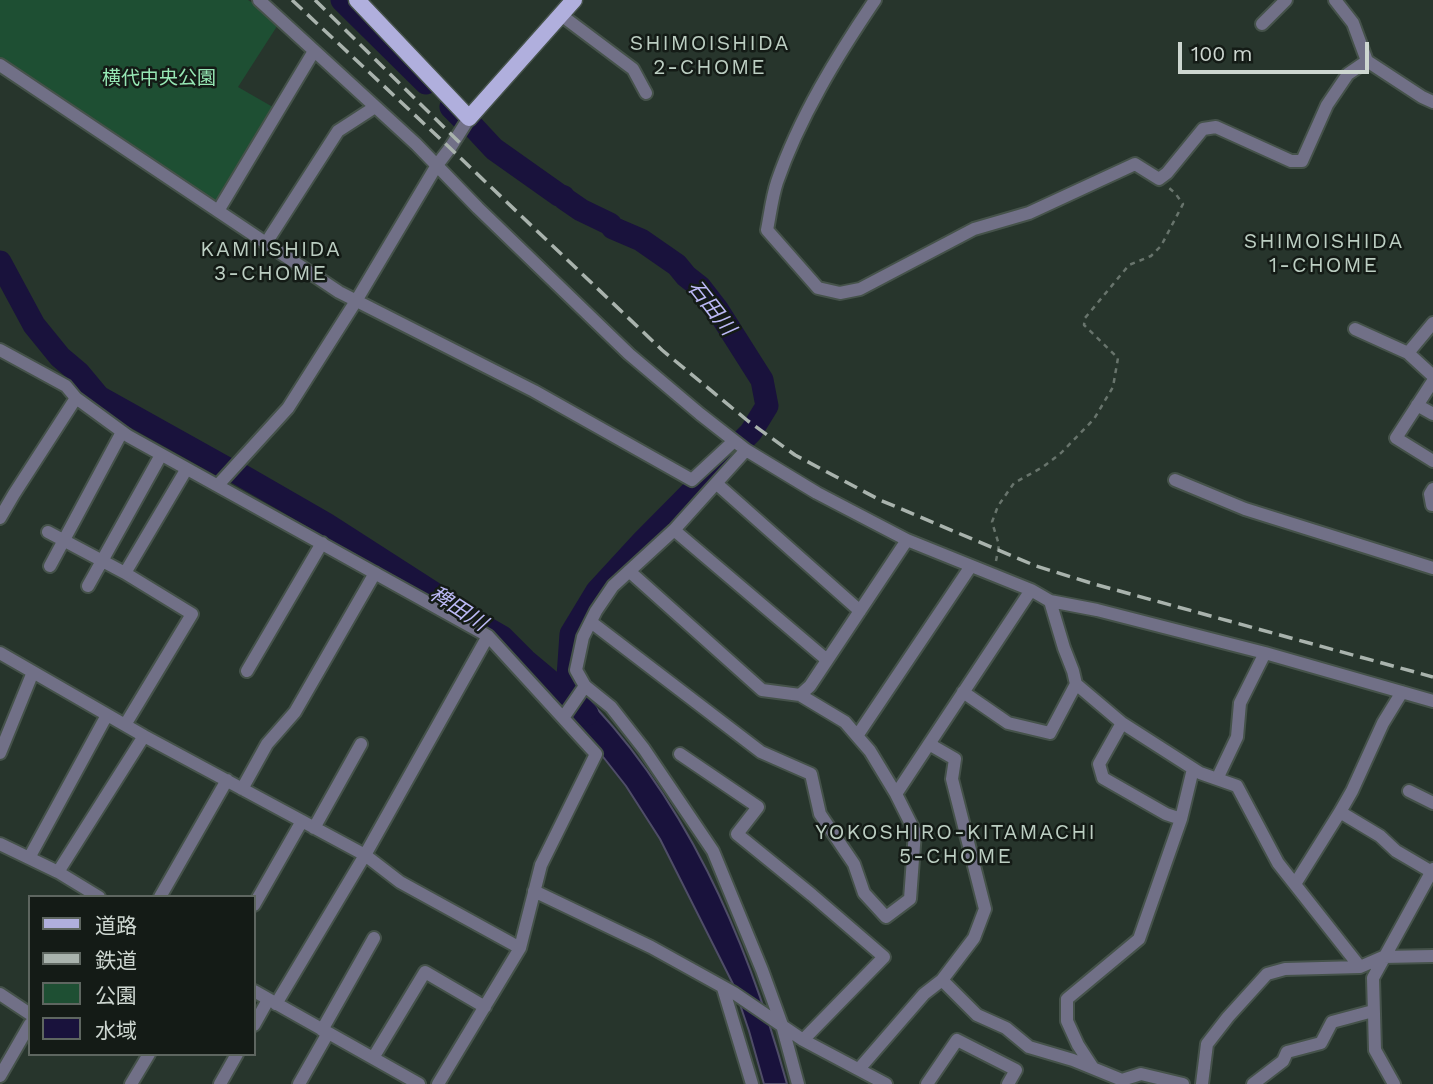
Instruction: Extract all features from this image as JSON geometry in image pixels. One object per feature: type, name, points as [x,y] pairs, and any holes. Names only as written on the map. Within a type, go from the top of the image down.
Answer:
[{"type":"main road","points":[[357,0],[469,118],[574,0]]},
{"type":"street","points":[[259,0],[437,165],[629,354],[746,450],[817,493],[907,540],[1031,590],[1050,601],[1097,610],[1265,653],[1433,701]]},
{"type":"street","points":[[875,0],[819,89],[777,184],[767,230],[818,288],[840,293],[860,289],[974,229],[1029,213],[1135,164],[1159,179],[1203,130],[1216,127],[1291,161],[1302,161],[1327,106],[1348,74],[1367,61]]},
{"type":"street","points":[[1262,24],[1286,0]]},
{"type":"street","points":[[1335,0],[1353,23],[1367,61],[1433,102]]},
{"type":"street","points":[[561,15],[633,69],[646,93]]},
{"type":"street","points":[[218,211],[314,51]]},
{"type":"street","points":[[0,65],[339,292],[534,391],[692,480],[734,441]]},
{"type":"street","points":[[266,243],[338,131],[375,107]]},
{"type":"street","points":[[218,485],[288,408],[437,165],[469,118]]},
{"type":"street","points":[[1355,329],[1408,354],[1433,376]]},
{"type":"street","points":[[1408,354],[1430,332]]},
{"type":"street","points":[[0,350],[66,386],[76,398],[122,432],[186,470],[218,485],[488,636],[596,754],[541,865],[520,948],[438,1084]]},
{"type":"street","points":[[1433,381],[1396,438],[1433,461]]},
{"type":"street","points":[[0,518],[76,398]]},
{"type":"street","points":[[1417,405],[1433,414]]},
{"type":"street","points":[[50,566],[122,432]]},
{"type":"street","points":[[746,450],[674,530],[613,586],[583,637],[576,670],[585,687],[611,707],[644,749],[713,851],[762,970],[797,1084]]},
{"type":"street","points":[[88,586],[161,455]]},
{"type":"street","points":[[125,573],[186,470]]},
{"type":"street","points":[[1175,480],[1245,509],[1433,568]]},
{"type":"street","points":[[717,484],[860,611]]},
{"type":"street","points":[[1433,489],[1430,494],[1433,505]]},
{"type":"street","points":[[0,490],[13,494]]},
{"type":"street","points":[[674,530],[827,660]]},
{"type":"street","points":[[48,532],[125,573],[192,614],[125,725]]},
{"type":"street","points":[[800,695],[810,686],[907,540]]},
{"type":"street","points":[[247,671],[322,543]]},
{"type":"street","points":[[857,736],[971,566]]},
{"type":"street","points":[[591,622],[761,752],[811,774],[820,814],[854,864],[864,893],[886,918],[910,899],[915,832],[870,751],[845,722],[800,695],[762,690],[629,571]]},
{"type":"street","points":[[242,789],[267,744],[295,712],[375,573]]},
{"type":"street","points":[[896,794],[1031,590]]},
{"type":"street","points":[[1050,601],[1076,684],[1122,723],[1193,769],[1237,786],[1278,863],[1360,967]]},
{"type":"street","points":[[256,1022],[272,1002],[365,855],[488,636]]},
{"type":"street","points":[[0,653],[125,725],[365,855],[400,882],[520,948]]},
{"type":"street","points":[[1217,779],[1237,737],[1240,703],[1265,653]]},
{"type":"street","points":[[0,753],[33,672]]},
{"type":"street","points":[[963,692],[1008,723],[1050,733],[1076,684]]},
{"type":"street","points":[[562,718],[585,687]]},
{"type":"street","points":[[1294,884],[1352,791],[1383,723],[1402,692]]},
{"type":"street","points":[[29,858],[107,715]]},
{"type":"street","points":[[1122,723],[1099,764],[1102,779],[1166,814],[1181,818]]},
{"type":"street","points":[[58,872],[145,736]]},
{"type":"street","points":[[314,828],[361,744]]},
{"type":"street","points":[[859,1069],[924,994],[942,980],[974,938],[985,909],[953,779],[955,759],[929,744]]},
{"type":"street","points":[[680,754],[758,807],[737,834],[884,957],[803,1040]]},
{"type":"street","points":[[1093,1068],[1077,1045],[1067,1021],[1067,999],[1139,939],[1181,818],[1193,769]]},
{"type":"street","points":[[161,895],[227,780]]},
{"type":"street","points":[[1409,791],[1433,803]]},
{"type":"street","points":[[1340,812],[1380,836],[1396,851],[1432,871],[1373,978],[1375,1051],[1394,1084]]},
{"type":"street","points":[[256,902],[302,821]]},
{"type":"street","points":[[0,844],[58,872],[96,895]]},
{"type":"street","points":[[534,891],[650,947],[728,990],[803,1040],[886,1084]]},
{"type":"street","points":[[299,1084],[374,938]]},
{"type":"street","points":[[1202,1084],[1207,1044],[1267,974],[1285,969],[1360,967],[1384,957],[1433,956]]},
{"type":"street","points":[[373,1058],[425,972],[485,1007]]},
{"type":"street","points":[[942,980],[977,1015],[1006,1028],[1029,1047],[1073,1060],[1121,1082],[1141,1074],[1183,1084]]},
{"type":"street","points":[[728,990],[752,1084]]},
{"type":"street","points":[[256,992],[419,1084]]},
{"type":"street","points":[[0,995],[28,1013]]},
{"type":"street","points":[[1253,1084],[1283,1061],[1287,1052],[1321,1043],[1332,1022],[1373,1011]]},
{"type":"street","points":[[0,1076],[28,1027]]},
{"type":"street","points":[[927,1084],[957,1040],[1016,1070],[1008,1084]]},
{"type":"street","points":[[131,1084],[148,1056]]},
{"type":"street","points":[[219,1084],[236,1056]]},
{"type":"path","points":[[993,575],[999,545],[992,523],[998,506],[1014,483],[1043,467],[1061,453],[1094,419],[1113,387],[1118,358],[1084,325],[1085,318],[1129,265],[1151,257],[1161,246],[1179,215],[1183,204],[1159,179]]},
{"type":"green space","name":"横代中央公園","points":[[0,0],[248,0],[281,20],[238,87],[278,110],[218,211],[0,65]]},
{"type":"water","points":[[576,687],[615,729],[649,774],[680,821],[707,871],[752,976],[787,1084],[764,1084],[733,984],[660,839],[626,786],[563,706],[563,698],[568,688]]},
{"type":"waterway","name":"石田川","points":[[342,0],[426,83]]},
{"type":"waterway","name":"石田川","points":[[451,107],[494,149],[559,195],[613,228],[641,240],[677,265],[700,287],[717,309],[762,380],[767,406],[751,432],[597,591],[571,634],[568,677],[574,701]]},
{"type":"waterway","name":"稗田川","points":[[0,262],[34,325],[60,357],[79,373],[99,397],[326,524],[462,614],[502,637],[587,714]]},
{"type":"railway","points":[[292,0],[662,350],[748,421],[795,455],[880,500],[1036,566],[1433,677]]},
{"type":"railway","points":[[315,0],[464,147]]},
{"type":"district","name":"SHIMOISHIDA 2-CHOME","points":[[710,56]]},
{"type":"district","name":"SHIMOISHIDA 1-CHOME","points":[[1324,254]]},
{"type":"district","name":"KAMIISHIDA 3-CHOME","points":[[271,262]]},
{"type":"district","name":"YOKOSHIRO-KITAMACHI 5-CHOME","points":[[956,845]]}]
